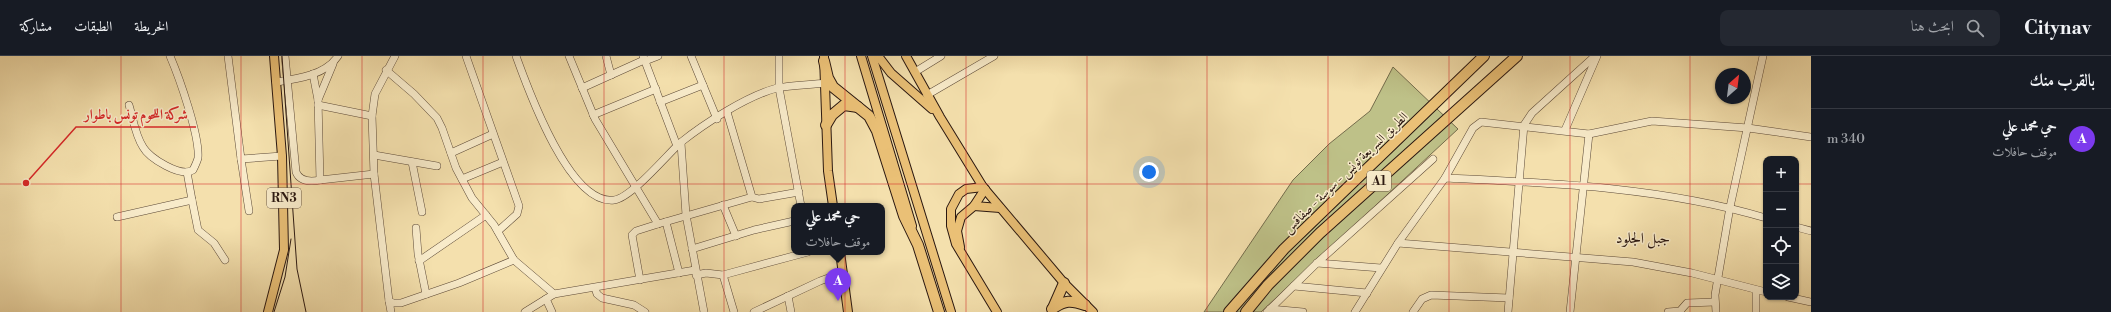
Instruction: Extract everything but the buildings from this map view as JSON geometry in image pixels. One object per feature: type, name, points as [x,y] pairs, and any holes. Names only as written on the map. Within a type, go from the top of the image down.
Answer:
[{"type":"highway","name":"الطريق السريعة تونس - سوسة - صفاقس","points":[[1229,312],[1284,249],[1484,56]]},
{"type":"highway","name":"الطريق السريعة تونس - سوسة - صفاقس","points":[[1246,312],[1268,285],[1320,233],[1517,56]]},
{"type":"highway","points":[[824,58],[828,78],[833,86],[869,116],[878,131],[904,216],[918,245],[940,312]]},
{"type":"highway","points":[[826,125],[832,115],[844,105],[860,108]]},
{"type":"highway","points":[[1052,310],[1064,283]]},
{"type":"highway","points":[[1052,310],[1066,301],[1072,300],[1085,305]]},
{"type":"main road","name":"RN3","points":[[268,312],[284,250],[282,156],[274,56]]},
{"type":"main road","points":[[861,56],[918,245]]},
{"type":"main road","points":[[872,56],[951,312]]},
{"type":"main road","points":[[878,56],[891,73],[913,90],[940,117]]},
{"type":"main road","points":[[906,56],[927,95],[984,188],[1064,283],[1093,312]]},
{"type":"main road","points":[[824,58],[828,171],[833,203]]},
{"type":"main road","points":[[961,252],[958,224],[961,218],[974,206],[984,188]]},
{"type":"main road","points":[[984,188],[966,189],[960,194],[951,209],[950,218],[952,234],[997,312]]},
{"type":"main road","points":[[974,206],[1000,208]]},
{"type":"main road","points":[[840,255],[848,312]]},
{"type":"street","points":[[129,105],[140,142],[146,152],[172,169],[187,172],[193,170],[196,165],[198,153],[181,84],[170,56]]},
{"type":"street","points":[[228,56],[249,211]]},
{"type":"street","points":[[285,56],[296,172],[298,177],[303,180],[320,180],[374,174]]},
{"type":"street","points":[[318,103],[333,63],[338,56]]},
{"type":"street","points":[[391,312],[374,174],[372,116],[375,94],[386,70],[395,56]]},
{"type":"street","points":[[466,56],[519,211],[498,231]]},
{"type":"street","points":[[516,56],[540,120],[565,163],[577,178],[595,195],[604,199],[614,200],[621,197],[635,186],[679,144],[750,98],[779,88],[826,83]]},
{"type":"street","points":[[569,56],[593,115],[658,224]]},
{"type":"street","points":[[606,56],[611,75]]},
{"type":"street","points":[[582,88],[644,59],[658,56]]},
{"type":"street","points":[[691,56],[717,118]]},
{"type":"street","points":[[779,56],[779,88],[800,203]]},
{"type":"street","points":[[915,72],[941,56]]},
{"type":"street","points":[[927,95],[984,58],[994,56]]},
{"type":"street","points":[[1508,312],[1524,125],[1529,115],[1596,56]]},
{"type":"street","points":[[1565,130],[1596,56]]},
{"type":"street","points":[[1716,312],[1715,302],[1718,279],[1730,207],[1763,56]]},
{"type":"street","points":[[644,59],[660,102],[679,144],[686,215],[695,273],[704,312]]},
{"type":"street","points":[[276,82],[313,74],[333,63]]},
{"type":"street","points":[[386,70],[414,94],[437,118],[462,180],[476,205],[498,231],[501,239],[514,260],[554,294]]},
{"type":"street","points":[[313,74],[318,103],[320,180]]},
{"type":"street","points":[[660,102],[703,85]]},
{"type":"street","points":[[593,115],[656,89]]},
{"type":"street","points":[[318,103],[372,116]]},
{"type":"street","points":[[727,112],[752,197]]},
{"type":"street","points":[[1354,312],[1381,268],[1445,178],[1473,128],[1478,123],[1524,125],[1589,134],[1652,121],[1748,128],[1811,137]]},
{"type":"street","points":[[451,153],[493,134]]},
{"type":"street","points":[[1570,312],[1589,134]]},
{"type":"street","points":[[374,155],[437,166]]},
{"type":"street","points":[[241,158],[282,156]]},
{"type":"street","points":[[1268,310],[1317,262],[1433,159]]},
{"type":"street","points":[[412,162],[422,212]]},
{"type":"street","points":[[462,180],[503,162]]},
{"type":"street","points":[[187,172],[196,226],[198,230],[214,243],[225,260]]},
{"type":"street","points":[[1445,178],[1519,182],[1656,193],[1730,207],[1763,217]]},
{"type":"street","points":[[640,280],[632,235],[636,231],[686,215],[752,197],[759,199],[798,192]]},
{"type":"street","points":[[117,217],[192,200]]},
{"type":"street","points":[[723,205],[736,236]]},
{"type":"street","points":[[419,261],[486,215]]},
{"type":"street","points":[[666,222],[678,273]]},
{"type":"street","points":[[692,249],[791,222]]},
{"type":"street","points":[[416,228],[419,261],[426,294]]},
{"type":"street","points":[[1799,228],[1811,231]]},
{"type":"street","points":[[1398,243],[1633,262],[1718,279],[1763,291]]},
{"type":"street","points":[[525,312],[554,294],[678,273],[723,275],[797,255]]},
{"type":"street","points":[[389,301],[393,303],[401,303],[473,278],[514,260]]},
{"type":"street","points":[[1317,262],[1381,268]]},
{"type":"street","points":[[755,312],[820,281],[842,273]]},
{"type":"street","points":[[723,275],[734,312]]},
{"type":"street","points":[[1294,286],[1367,293]]},
{"type":"street","points":[[595,288],[597,294],[602,298],[634,305],[645,312]]},
{"type":"street","points":[[1756,290],[1756,312]]},
{"type":"street","points":[[1413,312],[1422,299],[1431,295],[1509,298]]},
{"type":"street","points":[[788,296],[791,312]]},
{"type":"street","points":[[546,299],[552,312]]},
{"type":"street","points":[[1799,299],[1811,302]]},
{"type":"street","points":[[1668,312],[1680,311],[1687,304],[1715,302]]},
{"type":"street","points":[[1268,310],[1303,312]]},
{"type":"green space","points":[[1393,67],[1458,129],[1261,312],[1204,312],[1293,180],[1329,144],[1370,111]]},
{"type":"tram line","points":[[282,56],[297,269],[306,312]]},
{"type":"tram line","points":[[274,312],[285,277],[291,239]]},
{"type":"place","name":"شركة اللحوم تونس باطوار","points":[[26,183]]},
{"type":"place","name":"حي محمد علي","points":[[838,301]]},
{"type":"district","name":"جبل الجلود","points":[[1643,238]]}]
